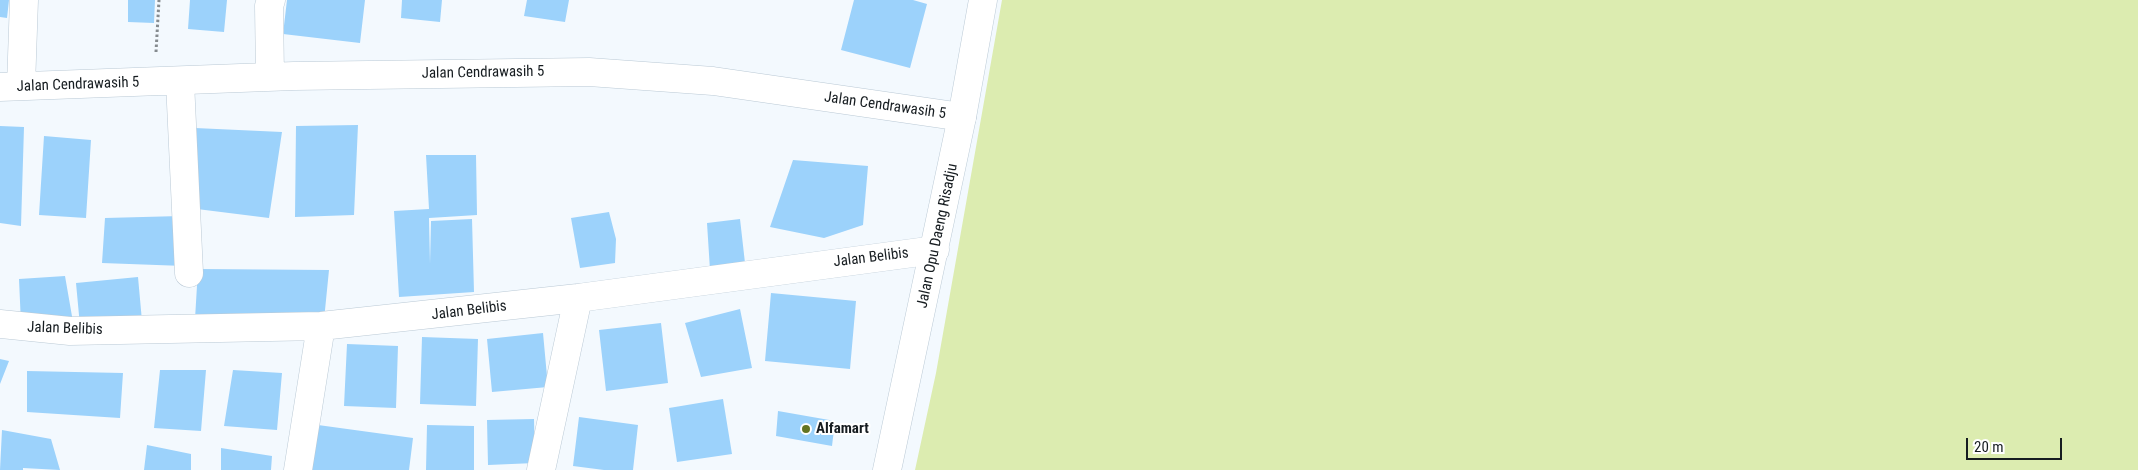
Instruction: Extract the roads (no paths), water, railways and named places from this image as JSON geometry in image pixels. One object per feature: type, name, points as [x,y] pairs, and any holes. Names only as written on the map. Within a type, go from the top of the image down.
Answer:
[{"type":"street","points":[[10,86],[24,0]]},
{"type":"street","points":[[270,77],[269,6],[271,0]]},
{"type":"street","name":"Jalan Opu Daeng Risadju","points":[[887,470],[936,250],[982,0]]},
{"type":"street","name":"Jalan Cendrawasih 5","points":[[10,86],[476,72],[589,72],[713,81],[962,116]]},
{"type":"street","points":[[167,82],[189,273]]},
{"type":"street","name":"Jalan Belibis","points":[[0,324],[70,331],[321,326],[578,298],[936,250]]},
{"type":"street","points":[[541,470],[578,298]]},
{"type":"street","points":[[298,470],[321,326]]},
{"type":"place","name":"Alfamart","points":[[806,429]]}]
